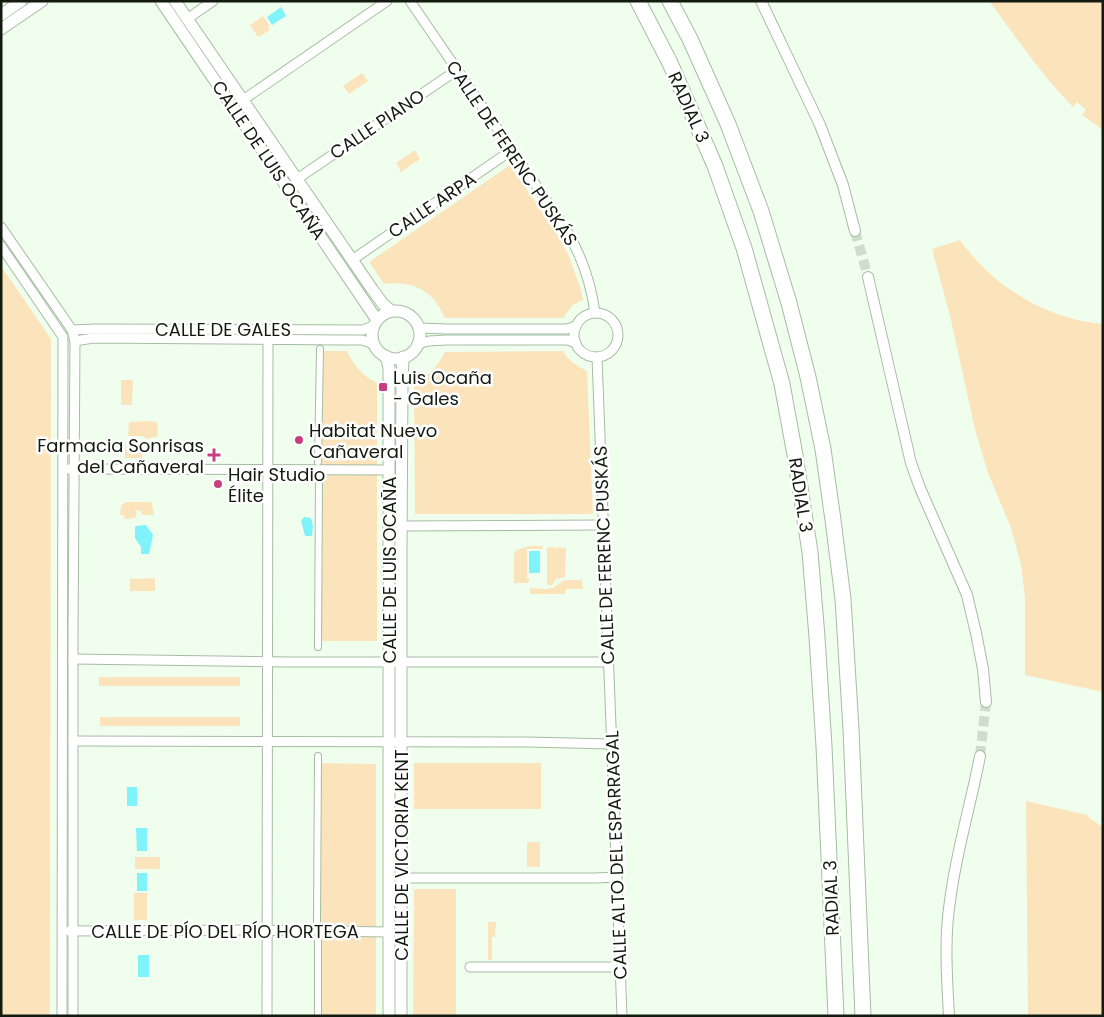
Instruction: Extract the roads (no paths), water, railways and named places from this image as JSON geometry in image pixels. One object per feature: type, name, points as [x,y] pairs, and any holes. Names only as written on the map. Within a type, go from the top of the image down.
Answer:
[{"type":"highway","name":"RADIAL 3","points":[[638,1],[670,63],[715,166],[744,248],[783,393],[795,454],[810,552],[817,637],[825,755],[836,1016]]},
{"type":"highway","name":"RADIAL 3","points":[[670,1],[690,39],[728,124],[761,211],[792,312],[823,449],[843,599],[851,729],[863,1016]]},
{"type":"main road","points":[[1,14],[21,1]]},
{"type":"main road","points":[[1,29],[42,1]]},
{"type":"main road","name":"CALLE DE LUIS OCAÑA","points":[[160,1],[375,323]]},
{"type":"main road","name":"CALLE DE LUIS OCAÑA","points":[[175,1],[352,260],[390,312]]},
{"type":"main road","points":[[390,312],[408,314],[416,322],[418,328],[417,344],[412,352],[403,357],[392,358],[386,356],[379,351],[372,338],[375,323],[385,313],[390,312]]},
{"type":"main road","name":"CALLE DE LUIS OCAÑA","points":[[386,356],[389,368],[389,694]]},
{"type":"main road","name":"CALLE DE LUIS OCAÑA","points":[[401,694],[403,357]]},
{"type":"main road","name":"CALLE DE VICTORIA KENT","points":[[389,694],[389,1016]]},
{"type":"main road","name":"CALLE DE VICTORIA KENT","points":[[401,694],[401,1016]]},
{"type":"street","points":[[187,19],[213,1]]},
{"type":"street","points":[[243,100],[387,1]]},
{"type":"street","name":"CALLE DE FERENC PUSKÁS","points":[[410,1],[573,240],[584,266],[595,313]]},
{"type":"street","points":[[761,1],[820,125],[843,185],[856,231]]},
{"type":"street","name":"CALLE PIANO","points":[[297,179],[457,70]]},
{"type":"street","name":"CALLE ARPA","points":[[352,260],[512,150]]},
{"type":"street","points":[[1,227],[72,330],[74,341],[73,1016]]},
{"type":"street","points":[[1,246],[62,337],[62,1016]]},
{"type":"street","points":[[868,277],[903,432],[912,463],[920,488],[967,595],[983,669],[986,702]]},
{"type":"street","points":[[418,328],[557,330],[576,326],[584,317],[595,313],[608,317],[613,322],[618,334],[617,341],[614,347],[603,356],[590,356],[584,353],[576,343],[576,326]]},
{"type":"street","name":"CALLE DE GALES","points":[[72,330],[103,328],[363,330],[375,323]]},
{"type":"street","name":"CALLE DE GALES","points":[[74,341],[93,338],[362,340],[374,344]]},
{"type":"street","points":[[267,1016],[268,340]]},
{"type":"street","points":[[417,344],[447,340],[568,340],[576,343]]},
{"type":"street","points":[[318,462],[320,349]]},
{"type":"street","name":"CALLE DE FERENC PUSKÁS","points":[[597,357],[610,694]]},
{"type":"street","points":[[62,469],[389,470]]},
{"type":"street","points":[[318,647],[319,478]]},
{"type":"street","points":[[402,526],[604,526]]},
{"type":"street","points":[[73,659],[608,662]]},
{"type":"street","name":"CALLE ALTO DEL ESPARRAGAL","points":[[610,694],[622,1016]]},
{"type":"street","points":[[73,741],[528,742],[612,744]]},
{"type":"street","points":[[317,922],[318,756]]},
{"type":"street","points":[[949,1016],[946,950],[949,903],[980,756]]},
{"type":"street","points":[[401,878],[617,877]]},
{"type":"street","name":"CALLE DE PÍO DEL RÍO HORTEGA","points":[[62,931],[389,932]]},
{"type":"street","points":[[318,940],[318,1016]]},
{"type":"street","points":[[470,967],[621,967]]},
{"type":"water","points":[[281,7],[286,16],[272,25],[267,17]]},
{"type":"water","points":[[304,517],[311,518],[313,526],[312,536],[305,536],[301,521]]},
{"type":"water","points":[[146,525],[153,535],[149,554],[141,554],[141,547],[135,538],[135,527]]},
{"type":"water","points":[[529,551],[540,551],[540,573],[529,573]]},
{"type":"water","points":[[127,787],[137,787],[137,806],[127,806]]},
{"type":"water","points":[[136,828],[147,828],[147,851],[137,851]]},
{"type":"water","points":[[137,873],[147,873],[147,891],[137,891]]},
{"type":"water","points":[[138,955],[149,955],[149,977],[138,977]]},
{"type":"tunnel","points":[[855,231],[868,277]]},
{"type":"tunnel","points":[[980,756],[986,702]]},
{"type":"place","name":"Luis Ocaña - Gales","points":[[383,387]]},
{"type":"place","name":"Habitat Nuevo Cañaveral","points":[[299,440]]},
{"type":"place","name":"Farmacia Sonrisas del Cañaveral","points":[[214,455]]},
{"type":"place","name":"Hair Studio Élite","points":[[218,484]]}]
